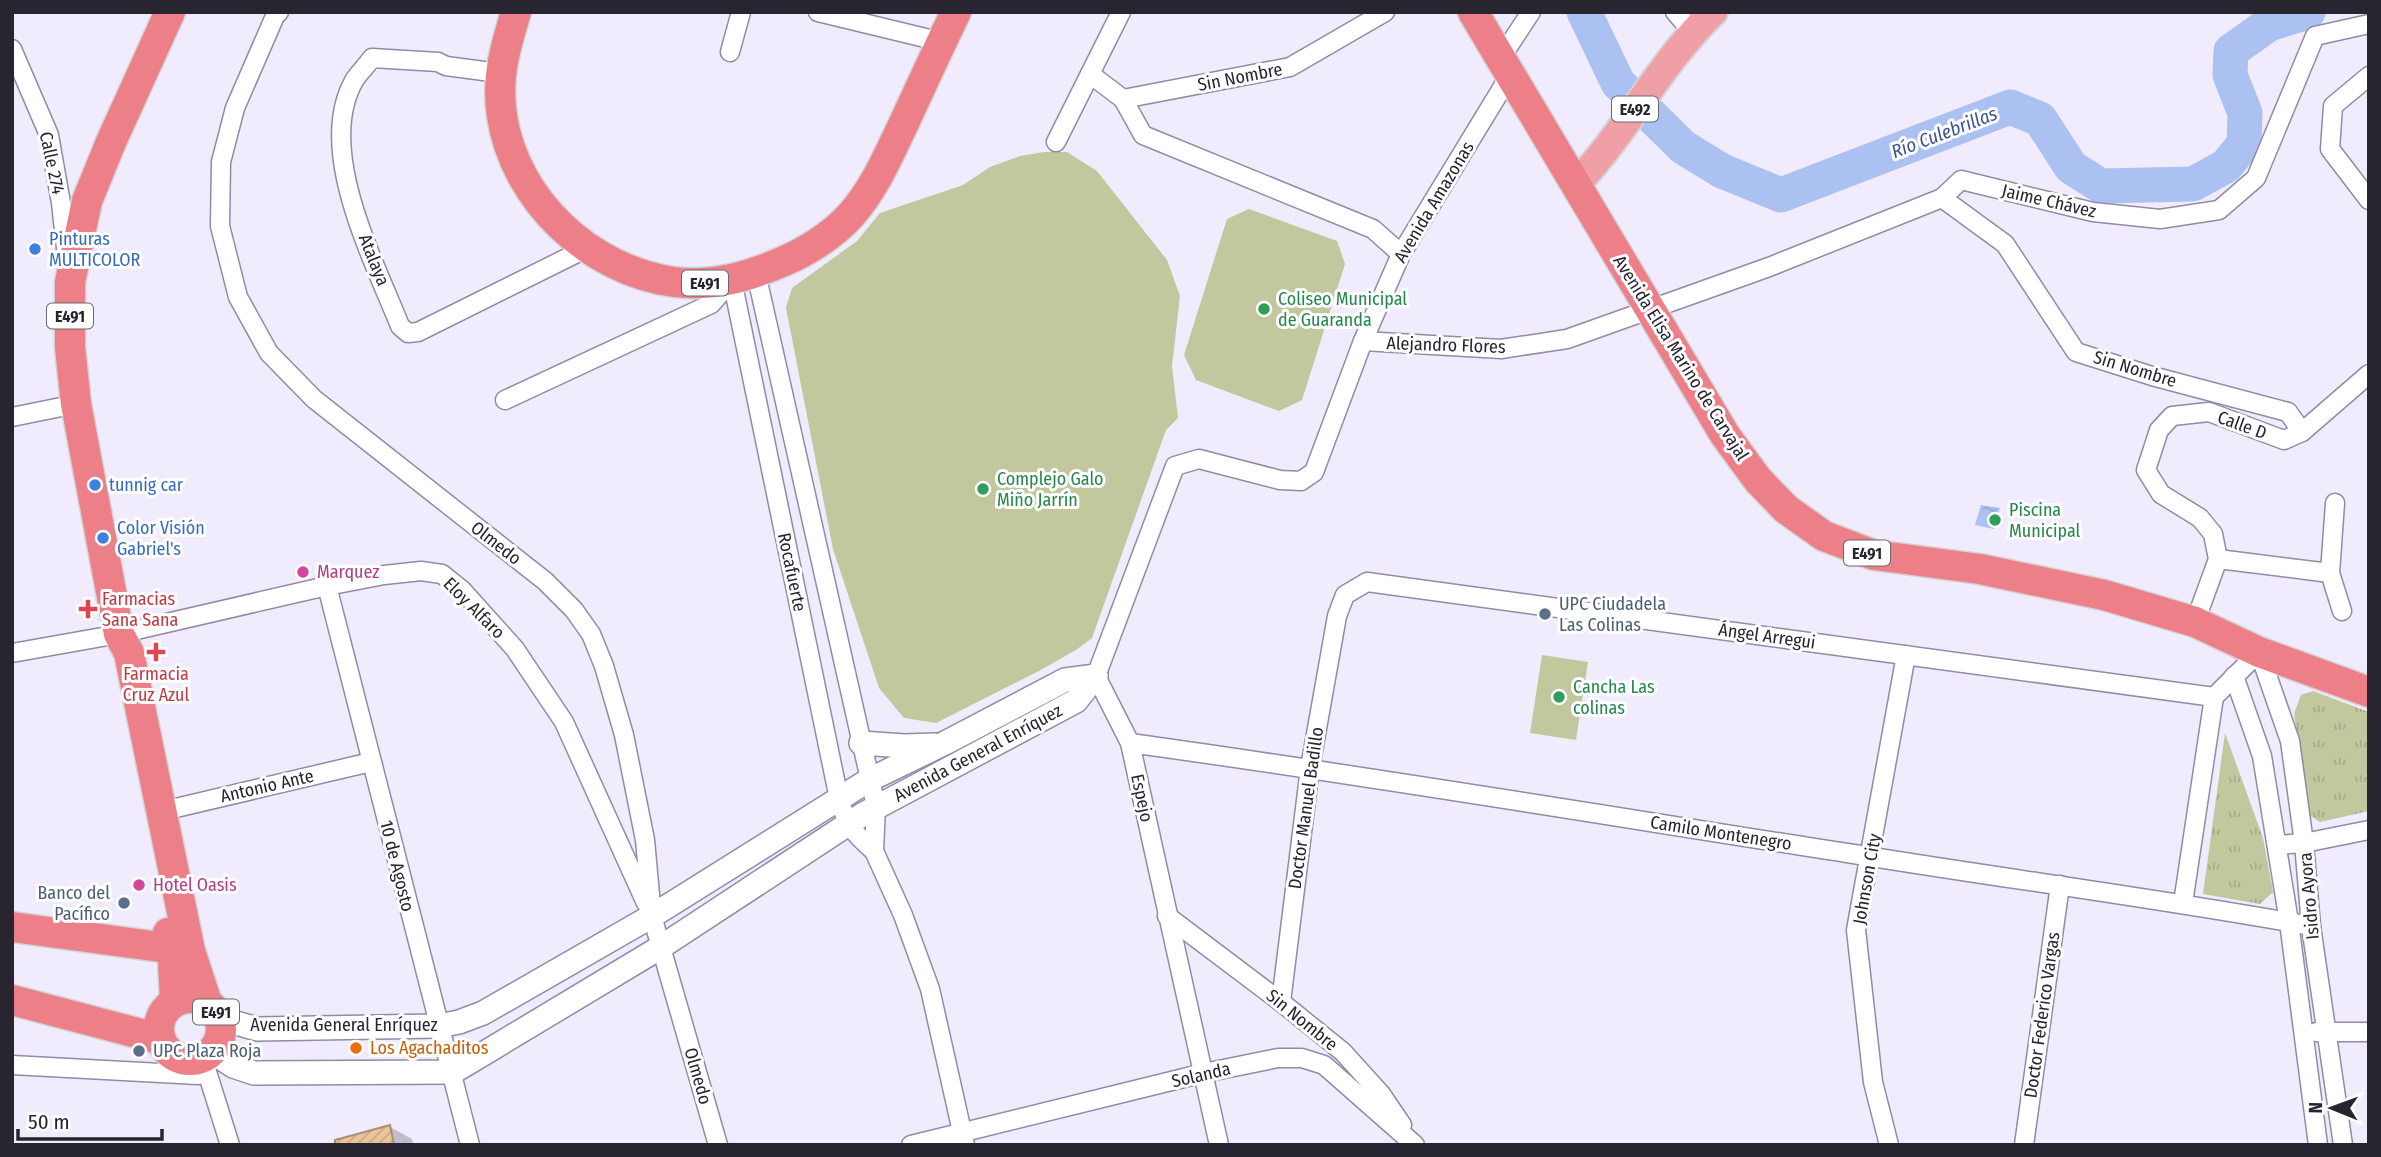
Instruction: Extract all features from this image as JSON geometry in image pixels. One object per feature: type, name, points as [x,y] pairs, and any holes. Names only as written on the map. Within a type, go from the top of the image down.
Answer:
[{"type":"highway","name":"E491","points":[[170,12],[86,201],[70,282],[70,347],[76,404],[119,634],[129,653],[163,811],[181,950],[175,1002]]},
{"type":"highway","name":"E491","points":[[516,12],[499,73],[502,116],[510,149],[531,191],[560,226],[587,248],[612,263],[640,275],[675,282],[707,283],[744,277],[806,252],[851,216],[879,175],[956,12]]},
{"type":"highway","name":"Avenida Elisa Marino de Carvajal","points":[[1473,12],[1725,435],[1758,480],[1786,509],[1824,536],[1874,555],[1980,569],[2104,594],[2195,622]]},
{"type":"highway","name":"E491","points":[[2195,622],[2259,652],[2369,692]]},
{"type":"highway","name":"E491","points":[[119,634],[113,658],[181,950],[213,1011],[221,1036],[202,1061]]},
{"type":"highway","points":[[12,928],[181,950]]},
{"type":"highway","name":"E491","points":[[160,1039],[161,1018],[166,1009],[175,1002],[191,998],[213,1011]]},
{"type":"highway","points":[[12,1000],[160,1039],[164,1047],[177,1058],[202,1061]]},
{"type":"main road","name":"E492","points":[[1576,184],[1601,158],[1669,59],[1684,23],[1713,12]]},
{"type":"street","name":"Olmedo","points":[[279,12],[235,108],[221,162],[220,226],[238,297],[269,353],[314,399],[545,581],[575,610],[591,634],[604,666],[624,735],[645,840],[652,916],[718,1145]]},
{"type":"street","points":[[730,52],[741,12]]},
{"type":"street","points":[[818,12],[942,43]]},
{"type":"street","points":[[1056,142],[1121,12]]},
{"type":"street","name":"Sin Nombre","points":[[1123,99],[1290,67],[1385,12]]},
{"type":"street","name":"Avenida Amazonas","points":[[1096,676],[1175,466],[1199,459],[1280,480],[1301,481],[1314,472],[1363,341],[1401,254],[1505,67],[1531,12]]},
{"type":"street","name":"Jaime Chávez","points":[[1649,310],[1769,267],[1942,198],[1961,180],[2106,213],[2160,219],[2219,210],[2256,178],[2315,36],[2369,24]]},
{"type":"street","name":"Calle 274","points":[[12,49],[49,135],[61,203],[70,282]]},
{"type":"street","name":"Atalaya","points":[[499,73],[446,66],[438,62],[372,58],[355,80],[345,104],[340,137],[346,179],[356,214],[400,326],[408,332],[418,332],[587,248]]},
{"type":"street","points":[[1090,74],[1123,99],[1143,135],[1373,229],[1401,254]]},
{"type":"street","points":[[2369,76],[2333,106],[2330,149],[2369,200]]},
{"type":"street","name":"Sin Nombre","points":[[1942,198],[2005,244],[2076,352],[2152,376],[2288,412],[2302,432]]},
{"type":"street","points":[[505,400],[711,304],[744,277]]},
{"type":"street","name":"Rocafuerte","points":[[744,277],[876,806],[874,851]]},
{"type":"street","name":"Rocafuerte","points":[[744,277],[839,799],[847,824],[859,839],[874,851],[904,915],[930,989],[963,1138]]},
{"type":"street","name":"Alejandro Flores","points":[[1363,341],[1501,349],[1567,339],[1649,310]]},
{"type":"street","points":[[2302,432],[2369,374]]},
{"type":"street","points":[[12,417],[76,404]]},
{"type":"street","name":"Calle D","points":[[2218,559],[2213,534],[2200,518],[2161,494],[2146,470],[2159,430],[2172,416],[2208,412],[2284,440],[2302,432]]},
{"type":"street","points":[[2335,503],[2330,573],[2342,611]]},
{"type":"street","points":[[2195,622],[2218,559],[2330,573]]},
{"type":"street","name":"Eloy Alfaro","points":[[12,653],[119,634],[384,575],[421,571],[442,575],[462,590],[515,649],[564,722],[652,916]]},
{"type":"street","name":"Ángel Arregui","points":[[1337,616],[1345,595],[1367,582],[2214,697]]},
{"type":"street","name":"10 de Agosto","points":[[327,586],[470,1145]]},
{"type":"street","name":"Doctor Manuel Badillo","points":[[1281,1002],[1310,768],[1337,616]]},
{"type":"street","points":[[2183,903],[2214,697],[2259,652]]},
{"type":"street","name":"Isidro Ayora","points":[[2259,652],[2290,741],[2304,843],[2311,926],[2343,1145]]},
{"type":"street","name":"Johnson City","points":[[1889,1145],[1873,1082],[1856,930],[1906,655]]},
{"type":"street","name":"Avenida General Enríquez","points":[[213,1011],[257,1029],[438,1026],[483,1013],[652,916],[869,780],[945,744],[1065,680],[1096,676]]},
{"type":"street","name":"Avenida General Enríquez","points":[[453,1072],[661,947],[876,806],[1076,701],[1096,676]]},
{"type":"street","name":"Espejo","points":[[1096,676],[1130,743],[1219,1145]]},
{"type":"street","name":"Isidro Ayora","points":[[2234,676],[2262,756],[2289,922],[2318,1145]]},
{"type":"street","points":[[861,743],[919,746],[945,744]]},
{"type":"street","name":"Camilo Montenegro","points":[[1130,743],[1310,768],[1871,857],[2183,903],[2311,926]]},
{"type":"street","name":"Antonio Ante","points":[[163,811],[371,762]]},
{"type":"street","points":[[2277,845],[2304,843],[2369,830]]},
{"type":"street","name":"Doctor Federico Vargas","points":[[2024,1145],[2060,885]]},
{"type":"street","name":"Sin Nombre","points":[[1167,916],[1343,1052],[1381,1094],[1415,1145]]},
{"type":"street","points":[[2302,1033],[2369,1032]]},
{"type":"street","name":"Solanda","points":[[911,1145],[963,1138],[1204,1073],[1278,1058],[1302,1058],[1324,1065],[1415,1145]]},
{"type":"street","points":[[202,1061],[220,1145]]},
{"type":"street","points":[[202,1061],[230,1145]]},
{"type":"street","points":[[12,1065],[202,1061],[254,1073],[453,1072]]},
{"type":"green space","name":"Complejo Galo Miño Jarrín","points":[[1067,152],[1097,171],[1167,260],[1180,296],[1172,366],[1178,418],[1166,430],[1092,638],[1039,671],[936,723],[904,718],[879,688],[833,549],[786,308],[792,288],[857,241],[880,213],[963,185],[990,167],[1020,156]]},
{"type":"green space","name":"Coliseo Municipal de Guaranda","points":[[1249,209],[1337,241],[1345,264],[1302,400],[1279,411],[1196,380],[1184,355],[1227,219]]},
{"type":"green space","name":"Cancha Las colinas","points":[[1542,655],[1588,662],[1576,740],[1530,733]]},
{"type":"green space","points":[[2313,691],[2369,712],[2369,811],[2320,822],[2309,815],[2294,714],[2301,695]]},
{"type":"green space","points":[[2225,733],[2263,838],[2273,892],[2260,904],[2203,894]]},
{"type":"water","points":[[1981,505],[2000,508],[1994,529],[1975,525]]},
{"type":"building","points":[[390,1125],[394,1145],[335,1145],[335,1140]]},
{"type":"waterway","name":"Río Culebrillas","points":[[1584,12],[1618,83],[1683,147],[1722,171],[1781,195],[2010,107],[2040,119],[2071,167],[2101,186],[2193,184],[2226,166],[2244,144],[2245,113],[2230,75],[2231,51],[2269,24],[2308,12]]},
{"type":"place","name":"Pinturas MULTICOLOR","points":[[35,249]]},
{"type":"place","name":"Coliseo Municipal de Guaranda","points":[[1264,309]]},
{"type":"place","name":"tunnig car","points":[[95,485]]},
{"type":"place","name":"Complejo Galo Miño Jarrín","points":[[983,489]]},
{"type":"place","name":"Piscina Municipal","points":[[1995,520]]},
{"type":"place","name":"Color Visión Gabriel's","points":[[103,538]]},
{"type":"place","name":"Marquez","points":[[303,572]]},
{"type":"place","name":"Farmacias Sana Sana","points":[[88,609]]},
{"type":"place","name":"UPC Ciudadela Las Colinas","points":[[1545,614]]},
{"type":"place","name":"Farmacia Cruz Azul","points":[[156,652]]},
{"type":"place","name":"Cancha Las colinas","points":[[1559,697]]},
{"type":"place","name":"Hotel Oasis","points":[[139,885]]},
{"type":"place","name":"Banco del Pacífico","points":[[124,903]]},
{"type":"place","name":"Los Agachaditos","points":[[356,1048]]},
{"type":"place","name":"UPC Plaza Roja","points":[[139,1051]]}]
